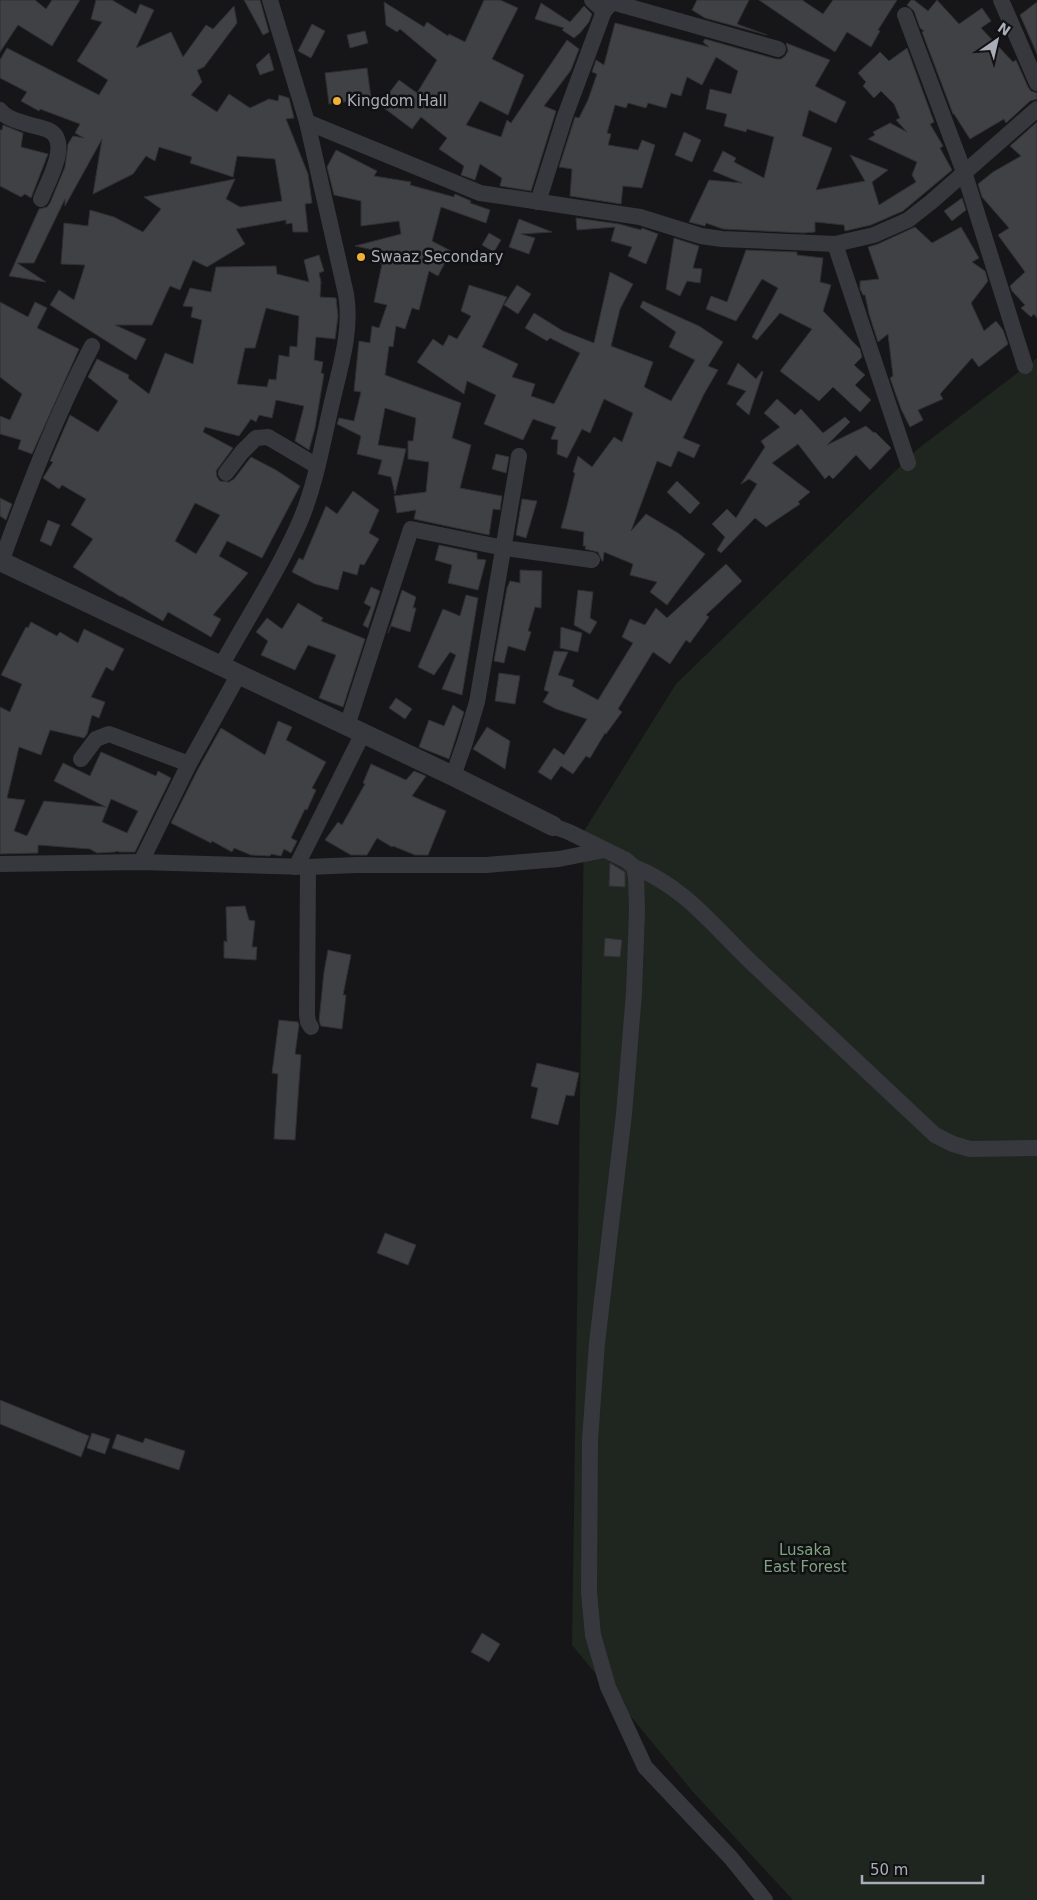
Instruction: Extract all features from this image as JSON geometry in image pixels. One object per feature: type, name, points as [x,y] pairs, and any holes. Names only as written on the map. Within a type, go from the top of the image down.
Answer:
[{"type":"street","points":[[592,0],[778,50]]},
{"type":"street","points":[[1001,0],[1037,83]]},
{"type":"street","points":[[141,862],[189,764],[230,670],[290,543],[310,492],[349,323],[348,308],[308,122],[273,1]]},
{"type":"street","points":[[538,202],[564,116],[610,4]]},
{"type":"street","points":[[905,15],[964,172],[1025,366]]},
{"type":"street","points":[[308,122],[480,193],[640,216],[676,229],[715,238],[835,244],[874,235],[908,220],[1037,109]]},
{"type":"street","points":[[0,110],[4,115],[14,120],[50,131],[57,137],[60,146],[58,156],[41,199]]},
{"type":"street","points":[[835,244],[908,463]]},
{"type":"street","points":[[92,346],[48,438],[0,562],[355,729],[553,826],[576,835],[626,860],[634,867],[654,874],[702,913],[935,1136],[970,1149],[1037,1148]]},
{"type":"street","points":[[226,473],[242,452],[256,438],[268,437],[317,466]]},
{"type":"street","points":[[453,776],[477,702],[519,456]]},
{"type":"street","points":[[312,1027],[308,1022],[307,1015],[302,867],[355,729],[411,529],[504,548],[592,560]]},
{"type":"street","points":[[81,759],[96,739],[109,734],[189,764]]},
{"type":"street","points":[[0,864],[141,862],[302,867],[356,864],[510,864],[559,859],[604,850]]},
{"type":"street","points":[[634,867],[637,910],[634,993],[624,1114],[597,1343],[590,1440],[589,1592],[593,1635],[608,1687],[645,1767],[731,1858],[765,1900]]},
{"type":"green space","name":"Lusaka East Forest","points":[[1037,358],[1037,1900],[793,1900],[693,1792],[572,1645],[584,831],[676,684],[919,448]]},
{"type":"building","points":[[0,0],[35,0],[46,9],[52,0],[80,0],[52,46],[18,25],[0,52]]},
{"type":"building","points":[[96,0],[112,0],[136,14],[140,4],[154,10],[136,48],[171,32],[183,57],[206,25],[213,29],[234,6],[237,23],[204,67],[197,70],[202,82],[191,95],[217,112],[229,94],[250,108],[269,99],[278,101],[279,95],[289,98],[294,118],[286,119],[308,174],[312,203],[305,204],[308,232],[293,232],[292,223],[286,224],[286,220],[236,229],[245,244],[207,267],[193,260],[180,290],[170,286],[152,325],[115,325],[146,339],[136,360],[50,305],[59,290],[74,300],[85,265],[61,264],[64,223],[88,226],[90,210],[114,217],[143,232],[161,209],[144,197],[235,179],[226,199],[240,207],[282,201],[275,159],[237,156],[233,177],[190,163],[192,157],[159,147],[155,161],[146,156],[133,174],[93,194],[102,139],[65,206],[65,199],[34,263],[17,263],[46,282],[9,276],[39,209],[47,207],[50,203],[65,167],[68,144],[73,136],[84,138],[75,133],[80,124],[40,109],[39,111],[21,101],[27,92],[0,78],[0,60],[7,48],[99,95],[108,80],[77,61],[102,22],[91,19]]},
{"type":"building","points":[[244,0],[260,0],[269,32],[263,35]]},
{"type":"building","points":[[484,0],[500,0],[518,8],[492,59],[524,75],[508,115],[480,101],[466,125],[501,137],[507,120],[511,123],[567,40],[579,49],[571,70],[544,106],[556,111],[531,191],[500,186],[502,178],[480,164],[475,180],[461,175],[464,166],[439,149],[447,138],[421,117],[412,129],[380,105],[399,80],[417,93],[437,60],[400,29],[397,32],[386,25],[384,2],[424,27],[427,22],[448,36],[449,34],[465,42]]},
{"type":"building","points":[[697,0],[749,0],[737,24],[767,35],[705,18],[692,10]]},
{"type":"building","points":[[759,0],[802,0],[823,14],[833,0],[897,0],[878,30],[880,31],[871,47],[847,32],[835,52]]},
{"type":"building","points":[[911,0],[914,0],[928,11],[937,0],[959,24],[982,8],[991,21],[981,28],[1013,62],[1016,60],[1028,87],[1031,91],[1037,93],[1037,99],[1030,101],[1006,123],[1004,119],[970,139],[953,114],[922,32],[924,31],[920,28],[914,11],[907,5]]},
{"type":"building","points":[[1037,2],[1037,54],[1020,15]]},
{"type":"building","points":[[541,3],[570,22],[584,6],[592,14],[589,22],[574,38],[562,30],[564,28],[535,19]]},
{"type":"building","points":[[615,23],[709,47],[703,42],[705,39],[776,59],[781,59],[785,56],[788,51],[786,43],[830,60],[815,86],[846,102],[836,123],[809,110],[802,136],[832,148],[816,190],[865,181],[850,155],[888,170],[872,182],[879,205],[916,182],[912,175],[917,162],[868,139],[875,135],[873,132],[890,123],[907,132],[896,120],[900,118],[894,104],[881,91],[874,98],[863,86],[866,82],[858,73],[880,52],[889,61],[907,48],[934,122],[930,124],[943,146],[940,148],[952,170],[903,211],[871,225],[845,231],[844,225],[815,222],[815,232],[803,233],[723,229],[706,223],[705,226],[689,222],[709,180],[742,183],[713,171],[723,151],[736,158],[734,162],[764,178],[774,137],[747,129],[746,132],[724,126],[727,114],[706,109],[710,89],[731,94],[738,71],[716,57],[702,85],[687,77],[681,96],[671,93],[666,108],[648,103],[646,108],[628,103],[626,108],[615,105],[607,133],[611,134],[608,145],[638,150],[642,140],[655,145],[642,188],[623,186],[621,204],[570,196],[572,169],[559,167],[575,117],[579,118],[588,100],[597,74],[592,72],[596,60],[604,65]]},
{"type":"building","points":[[312,24],[325,31],[311,58],[298,51]]},
{"type":"building","points":[[365,31],[368,43],[350,48],[347,35]]},
{"type":"building","points":[[269,53],[274,70],[260,75],[256,65]]},
{"type":"building","points":[[367,68],[371,98],[329,104],[325,73]]},
{"type":"building","points":[[1037,122],[1037,318],[1034,314],[1031,317],[1021,308],[1025,305],[1012,291],[1010,286],[1025,272],[998,235],[1009,228],[982,197],[978,184],[993,172],[1021,156],[1010,146]]},
{"type":"building","points":[[3,125],[23,133],[21,147],[48,154],[31,198],[25,194],[21,197],[0,186],[0,130],[2,130]]},
{"type":"building","points":[[684,132],[701,140],[692,162],[675,155]]},
{"type":"building","points":[[336,150],[377,171],[374,176],[411,182],[410,185],[454,197],[455,194],[471,201],[470,203],[490,210],[486,223],[441,207],[432,241],[451,251],[438,276],[429,271],[419,310],[412,308],[405,329],[396,326],[393,347],[389,346],[385,375],[461,403],[452,438],[471,445],[460,488],[502,496],[500,510],[493,509],[489,535],[414,519],[416,510],[397,513],[394,496],[426,492],[429,462],[408,459],[408,441],[413,441],[416,418],[385,408],[378,445],[406,449],[395,494],[391,477],[378,474],[382,460],[357,454],[361,436],[337,424],[339,418],[354,421],[361,392],[354,391],[359,341],[370,343],[372,326],[379,328],[387,305],[374,302],[383,252],[355,246],[401,234],[399,221],[361,226],[361,201],[334,195],[327,167]]},
{"type":"building","points":[[962,198],[966,210],[952,221],[944,211]]},
{"type":"building","points":[[576,218],[619,224],[641,230],[642,228],[658,234],[646,264],[628,256],[632,247],[611,241],[615,227],[577,230]]},
{"type":"building","points":[[519,219],[552,232],[521,234],[535,238],[529,254],[509,247]]},
{"type":"building","points":[[915,227],[932,243],[961,227],[979,258],[972,262],[985,271],[988,281],[971,303],[984,331],[996,321],[1003,330],[1008,344],[979,367],[972,358],[940,394],[943,399],[918,410],[923,420],[910,427],[901,409],[890,378],[893,376],[888,334],[878,342],[865,295],[863,295],[860,289],[860,281],[879,279],[868,247]]},
{"type":"building","points":[[489,233],[501,240],[494,252],[482,245]]},
{"type":"building","points":[[674,238],[699,246],[693,268],[702,269],[700,283],[687,281],[680,296],[666,289]]},
{"type":"building","points":[[746,250],[797,252],[797,255],[823,258],[820,282],[831,285],[823,311],[860,349],[862,357],[854,365],[865,375],[855,385],[871,400],[860,412],[833,387],[819,401],[780,371],[812,329],[780,313],[757,340],[752,337],[778,288],[762,279],[736,321],[706,309],[711,296],[727,302]]},
{"type":"building","points":[[319,255],[324,271],[319,273],[321,282],[320,297],[336,298],[338,316],[335,339],[316,337],[314,360],[323,362],[321,373],[324,374],[315,428],[309,450],[295,441],[304,406],[276,400],[272,418],[259,415],[256,422],[251,419],[239,436],[205,427],[203,432],[233,448],[216,471],[220,481],[229,482],[234,479],[251,457],[276,470],[300,486],[262,558],[227,541],[219,556],[248,573],[213,615],[221,619],[211,637],[168,612],[163,621],[73,567],[93,539],[71,525],[86,499],[62,485],[59,489],[43,478],[53,462],[50,461],[70,415],[98,432],[118,401],[88,377],[97,359],[129,375],[128,378],[149,394],[165,353],[193,364],[202,320],[191,317],[193,307],[183,306],[190,288],[211,292],[216,267],[276,266],[277,274],[309,282],[304,260]],"holes":[[[266,308],[299,316],[297,347],[290,346],[289,357],[279,355],[276,380],[269,379],[267,387],[237,384],[245,348],[255,348]],[[195,503],[220,515],[196,554],[175,541]]]},
{"type":"building","points":[[610,272],[633,284],[620,309],[611,346],[653,362],[644,387],[671,401],[695,360],[669,347],[676,332],[640,307],[643,301],[699,326],[723,342],[708,366],[718,370],[683,438],[700,445],[694,458],[678,451],[671,467],[657,461],[631,531],[646,514],[678,533],[705,554],[667,605],[650,592],[657,582],[630,575],[633,564],[604,552],[602,561],[598,552],[585,549],[586,546],[583,546],[584,532],[561,528],[578,456],[592,467],[614,437],[622,442],[633,413],[604,399],[590,433],[582,429],[567,458],[557,454],[558,440],[551,439],[556,427],[533,419],[523,440],[484,424],[496,395],[467,381],[464,394],[417,362],[433,339],[443,346],[449,335],[457,339],[471,316],[461,311],[469,285],[507,297],[482,347],[518,364],[512,377],[535,384],[531,396],[554,404],[580,353],[550,338],[547,341],[525,328],[534,313],[563,331],[594,343]]},
{"type":"building","points":[[517,285],[531,294],[518,314],[504,305]]},
{"type":"building","points":[[0,302],[28,317],[35,302],[47,308],[37,328],[79,349],[32,454],[18,449],[21,440],[0,434],[0,416],[10,420],[22,394],[0,377]]},
{"type":"building","points":[[738,363],[756,379],[763,372],[749,415],[736,404],[746,391],[727,384]]},
{"type":"building","points":[[777,399],[795,415],[801,409],[823,433],[845,417],[850,422],[827,445],[866,426],[891,448],[870,470],[856,455],[833,479],[829,475],[825,479],[798,444],[772,463],[810,492],[798,502],[800,504],[766,527],[755,518],[721,553],[717,550],[725,537],[712,524],[727,509],[736,518],[757,484],[749,479],[741,484],[765,447],[761,441],[780,427],[764,413]]},
{"type":"building","points":[[496,454],[509,457],[506,473],[492,469]]},
{"type":"building","points":[[677,481],[700,503],[690,514],[667,492]]},
{"type":"building","points":[[353,491],[379,510],[369,533],[379,539],[364,565],[360,564],[357,575],[343,571],[338,590],[315,584],[292,572],[299,558],[303,560],[326,506],[337,514]]},
{"type":"building","points":[[0,498],[12,504],[6,520],[0,516]]},
{"type":"building","points":[[522,499],[537,501],[526,538],[516,535]]},
{"type":"building","points":[[48,520],[60,525],[51,546],[40,541]]},
{"type":"building","points":[[439,545],[477,553],[477,559],[486,560],[478,590],[448,583],[452,565],[435,560]]},
{"type":"building","points":[[726,564],[742,581],[706,615],[709,617],[690,643],[686,640],[670,664],[653,652],[618,709],[622,712],[605,733],[590,758],[586,756],[573,774],[561,766],[551,780],[538,772],[554,748],[564,755],[587,719],[556,709],[543,702],[549,692],[544,690],[554,651],[568,652],[558,675],[574,680],[572,686],[598,700],[633,643],[622,637],[630,619],[645,625],[656,608],[667,618]]},
{"type":"building","points":[[520,570],[542,571],[541,608],[535,607],[528,631],[531,632],[525,651],[508,646],[504,663],[494,661],[507,588],[510,581],[520,583]]},
{"type":"building","points":[[371,587],[380,591],[368,628],[363,625],[371,607],[364,603]]},
{"type":"building","points":[[402,590],[416,597],[413,608],[416,608],[410,632],[391,626],[388,633]]},
{"type":"building","points":[[578,590],[593,592],[590,618],[597,622],[590,634],[574,625]]},
{"type":"building","points":[[466,595],[478,598],[462,695],[442,689],[456,655],[450,652],[434,675],[418,667],[443,609],[460,616]]},
{"type":"building","points":[[298,603],[323,618],[321,621],[365,639],[343,707],[319,698],[336,655],[308,645],[295,670],[261,655],[268,641],[256,632],[267,618],[282,629]]},
{"type":"building","points":[[31,622],[57,636],[60,632],[78,643],[84,629],[124,649],[113,671],[106,667],[91,697],[105,702],[99,718],[92,715],[87,734],[84,738],[50,730],[41,755],[19,747],[7,798],[25,800],[14,831],[27,836],[44,801],[106,807],[54,781],[63,763],[90,776],[101,752],[156,776],[158,771],[171,778],[135,852],[97,853],[90,849],[38,845],[38,853],[0,854],[0,707],[10,712],[22,684],[1,675],[26,627],[28,628]],"holes":[[[111,799],[138,811],[127,833],[102,822]]]},
{"type":"building","points":[[561,627],[582,633],[578,652],[560,648]]},
{"type":"building","points":[[499,673],[520,676],[515,704],[495,701]]},
{"type":"building","points":[[396,698],[412,709],[405,719],[389,708]]},
{"type":"building","points":[[453,705],[464,712],[449,759],[419,747],[429,720],[444,726]]},
{"type":"building","points":[[278,721],[292,727],[286,740],[326,762],[312,788],[316,790],[307,810],[305,809],[291,838],[297,841],[291,853],[284,849],[281,856],[271,854],[270,856],[251,855],[234,848],[232,852],[171,823],[221,728],[265,755]]},
{"type":"building","points":[[487,727],[510,741],[505,769],[473,749]]},
{"type":"building","points":[[371,764],[406,780],[414,771],[426,776],[412,796],[446,811],[428,855],[415,855],[392,847],[377,838],[367,855],[351,855],[325,840],[338,822],[342,825],[365,784],[363,783]]},
{"type":"building","points":[[610,863],[625,872],[625,887],[609,886]]},
{"type":"building","points":[[245,906],[249,920],[255,921],[252,947],[257,947],[256,960],[224,958],[224,941],[227,942],[226,907]]},
{"type":"building","points":[[605,938],[622,940],[620,957],[604,956]]},
{"type":"building","points":[[328,950],[351,955],[343,995],[346,995],[342,1029],[321,1026],[319,1021]]},
{"type":"building","points":[[279,1020],[298,1022],[299,1025],[295,1054],[301,1055],[295,1140],[274,1139],[278,1074],[272,1073]]},
{"type":"building","points":[[537,1063],[579,1073],[574,1096],[566,1095],[558,1125],[531,1118],[538,1088],[531,1086]]},
{"type":"building","points":[[385,1233],[416,1245],[408,1265],[377,1253]]},
{"type":"building","points":[[0,1400],[89,1436],[81,1457],[0,1424]]},
{"type":"building","points":[[92,1433],[110,1439],[105,1454],[87,1448]]},
{"type":"building","points":[[117,1434],[143,1443],[145,1438],[185,1451],[179,1470],[112,1448]]},
{"type":"building","points":[[482,1633],[500,1644],[489,1662],[471,1652]]},
{"type":"place","name":"Kingdom Hall","points":[[337,101]]},
{"type":"place","name":"Swaaz Secondary","points":[[361,257]]}]
